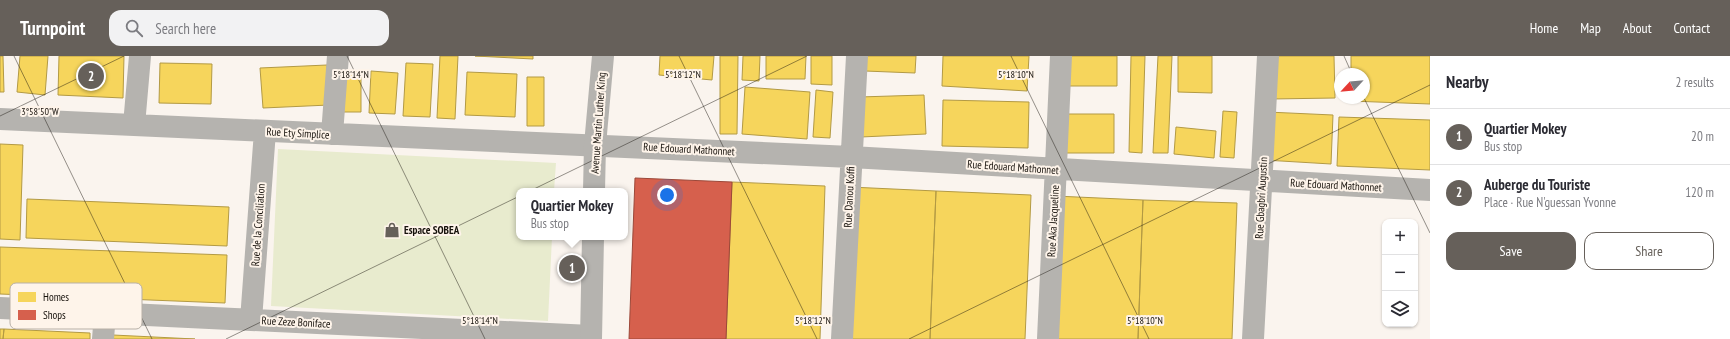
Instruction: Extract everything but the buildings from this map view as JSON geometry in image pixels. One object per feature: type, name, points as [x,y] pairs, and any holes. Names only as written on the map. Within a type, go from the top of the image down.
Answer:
[{"type":"street","points":[[134,125],[140,56]]},
{"type":"street","points":[[332,134],[338,56]]},
{"type":"street","name":"Avenue Martin Luther King","points":[[594,188],[595,145],[603,56]]},
{"type":"street","name":"Rue Danou Koffi","points":[[842,339],[857,56]]},
{"type":"street","name":"Rue Aka Jacqueline","points":[[1048,339],[1061,56]]},
{"type":"street","name":"Rue Gbagbri Augustin","points":[[1253,339],[1268,56]]},
{"type":"street","name":"Rue Ety Simplice","points":[[0,119],[595,145]]},
{"type":"street","name":"Rue de la Conciliation","points":[[250,320],[265,131]]},
{"type":"street","name":"Rue Edouard Mathonnet","points":[[595,145],[851,157],[1056,170],[1430,190]]},
{"type":"street","points":[[591,338],[594,240]]},
{"type":"street","name":"Rue Zeze Boniface","points":[[0,308],[10,308]]},
{"type":"street","name":"Rue Zeze Boniface","points":[[142,315],[250,320],[309,331],[591,338]]},
{"type":"street","points":[[104,329],[104,339]]},
{"type":"green space","points":[[278,149],[556,163],[554,188],[516,188],[516,240],[552,240],[548,321],[271,306]]},
{"type":"place","name":"Auberge du Touriste","points":[[91,76]]},
{"type":"place","name":"Espace SOBEA","points":[[392,230]]},
{"type":"place","name":"Quartier Mokey","points":[[572,268]]}]
